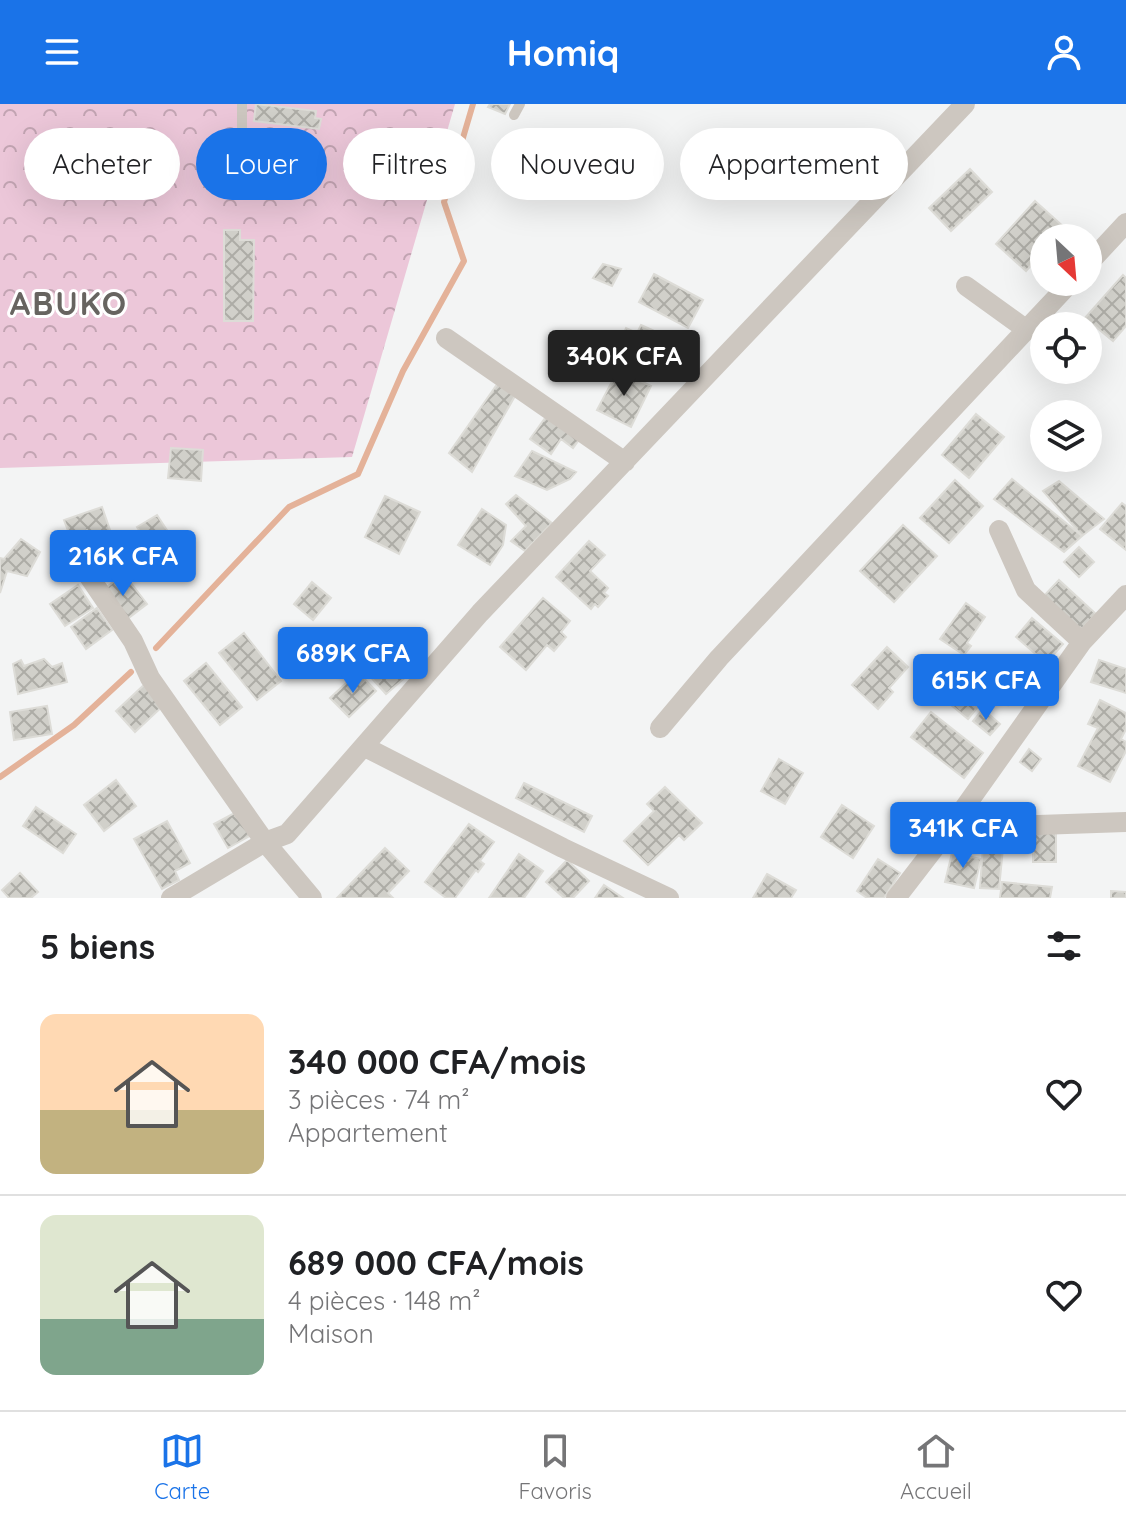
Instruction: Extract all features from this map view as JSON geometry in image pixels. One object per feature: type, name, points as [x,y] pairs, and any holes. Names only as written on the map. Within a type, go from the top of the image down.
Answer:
[{"type":"street","points":[[171,898],[265,842],[287,834],[480,613],[965,104]]},
{"type":"street","points":[[1102,249],[1126,223]]},
{"type":"street","points":[[966,286],[1027,330]]},
{"type":"street","points":[[660,728],[719,658],[1058,296]]},
{"type":"street","points":[[446,338],[625,462]]},
{"type":"street","points":[[999,530],[1026,590],[1082,642]]},
{"type":"street","points":[[72,543],[86,572],[133,641],[150,678],[265,842],[312,898]]},
{"type":"street","points":[[896,898],[950,828],[1082,642],[1126,595]]},
{"type":"street","points":[[365,747],[669,898]]},
{"type":"street","points":[[950,828],[1126,822]]},
{"type":"lane","points":[[242,104],[242,128]]},
{"type":"lane","points":[[514,115],[520,104]]},
{"type":"green space","points":[[0,104],[455,104],[448,128],[343,128],[343,200],[427,200],[352,457],[0,468]]},
{"type":"building","points":[[256,104],[316,111],[315,118],[321,119],[319,128],[254,121]]},
{"type":"building","points":[[490,104],[510,104],[505,114],[488,107]]},
{"type":"building","points":[[970,169],[992,192],[951,231],[929,208]]},
{"type":"building","points":[[1035,201],[1061,224],[1030,224],[1030,267],[1026,271],[996,244]]},
{"type":"building","points":[[224,230],[240,230],[240,240],[254,240],[253,321],[224,321]]},
{"type":"building","points":[[603,264],[621,269],[612,286],[593,278]]},
{"type":"building","points":[[654,274],[703,300],[688,328],[639,302]]},
{"type":"building","points":[[1123,275],[1126,278],[1126,326],[1113,341],[1102,332],[1102,312],[1090,312]]},
{"type":"building","points":[[641,325],[681,343],[679,348],[689,353],[679,377],[617,350],[626,328],[637,333]]},
{"type":"building","points":[[595,333],[610,341],[588,381],[573,373]]},
{"type":"building","points":[[618,370],[651,386],[631,427],[597,410]]},
{"type":"building","points":[[498,383],[515,396],[472,472],[449,453]]},
{"type":"building","points":[[548,414],[581,437],[573,448],[561,439],[551,454],[530,439]]},
{"type":"building","points":[[976,414],[1004,437],[969,478],[942,455]]},
{"type":"building","points":[[171,448],[203,450],[201,481],[168,478]]},
{"type":"building","points":[[532,451],[576,472],[570,479],[547,490],[515,476]]},
{"type":"building","points":[[1012,479],[1082,536],[1064,552],[994,499]]},
{"type":"building","points":[[955,480],[983,506],[949,543],[920,518]]},
{"type":"building","points":[[1059,481],[1104,519],[1082,536],[1043,491]]},
{"type":"building","points":[[516,495],[552,523],[525,551],[511,541],[526,526],[506,504]]},
{"type":"building","points":[[385,496],[420,512],[399,554],[365,537]]},
{"type":"building","points":[[1122,503],[1126,506],[1126,550],[1100,529]]},
{"type":"building","points":[[102,507],[111,533],[91,540],[87,530],[70,536],[64,520]]},
{"type":"building","points":[[482,509],[506,525],[503,545],[490,565],[458,545]]},
{"type":"building","points":[[157,515],[178,547],[140,571],[126,549],[144,538],[137,527]]},
{"type":"building","points":[[903,525],[937,556],[894,602],[860,571]]},
{"type":"building","points":[[21,539],[40,552],[27,576],[7,571],[0,593],[0,558],[4,559]]},
{"type":"building","points":[[589,541],[605,555],[590,571],[608,588],[604,593],[608,596],[598,607],[595,604],[591,609],[556,577]]},
{"type":"building","points":[[1079,547],[1094,562],[1079,577],[1064,562]]},
{"type":"building","points":[[124,574],[147,604],[122,623],[99,593]]},
{"type":"building","points":[[1059,580],[1096,614],[1079,632],[1042,598]]},
{"type":"building","points":[[312,582],[331,598],[313,620],[294,604]]},
{"type":"building","points":[[78,585],[93,608],[65,626],[50,604]]},
{"type":"building","points":[[543,598],[570,621],[561,632],[566,637],[554,651],[547,645],[526,670],[500,647]]},
{"type":"building","points":[[966,603],[985,617],[967,643],[971,646],[964,655],[940,639]]},
{"type":"building","points":[[97,608],[112,630],[86,649],[71,627]]},
{"type":"building","points":[[1032,618],[1063,644],[1046,663],[1016,637]]},
{"type":"building","points":[[380,629],[415,669],[386,694],[350,654]]},
{"type":"building","points":[[244,633],[281,681],[257,700],[219,653]]},
{"type":"building","points":[[887,647],[908,667],[889,688],[893,692],[878,709],[852,685]]},
{"type":"building","points":[[44,659],[52,667],[62,663],[67,682],[18,694],[13,664],[21,660],[24,666]]},
{"type":"building","points":[[1099,660],[1126,669],[1126,693],[1091,682]]},
{"type":"building","points":[[206,663],[242,707],[220,725],[184,681]]},
{"type":"building","points":[[998,668],[1022,689],[1008,705],[984,684]]},
{"type":"building","points":[[358,672],[376,691],[349,717],[330,698]]},
{"type":"building","points":[[146,683],[165,704],[135,732],[116,711]]},
{"type":"building","points":[[947,683],[977,708],[968,719],[938,694]]},
{"type":"building","points":[[1100,700],[1126,713],[1126,729],[1121,739],[1126,742],[1126,751],[1110,782],[1078,766],[1098,728],[1088,724]]},
{"type":"building","points":[[47,706],[52,734],[14,740],[10,712]]},
{"type":"building","points":[[983,709],[1000,724],[990,735],[973,721]]},
{"type":"building","points":[[931,712],[983,753],[964,778],[911,737]]},
{"type":"building","points":[[1029,749],[1041,759],[1032,771],[1020,762]]},
{"type":"building","points":[[779,759],[803,773],[785,804],[761,791]]},
{"type":"building","points":[[116,780],[136,806],[104,831],[84,805]]},
{"type":"building","points":[[524,783],[592,816],[584,832],[516,798]]},
{"type":"building","points":[[665,787],[702,823],[684,840],[679,835],[648,865],[624,841],[654,811],[647,804]]},
{"type":"building","points":[[842,805],[874,826],[853,858],[821,837]]},
{"type":"building","points":[[36,807],[76,834],[63,853],[23,826]]},
{"type":"building","points":[[240,810],[253,834],[228,848],[214,824]]},
{"type":"building","points":[[167,821],[190,863],[175,871],[179,880],[162,889],[134,839]]},
{"type":"building","points":[[469,824],[494,842],[480,861],[484,864],[478,872],[476,870],[455,898],[446,898],[425,882]]},
{"type":"building","points":[[1033,829],[1056,829],[1056,862],[1033,862]]},
{"type":"building","points":[[983,846],[1003,848],[999,889],[980,888]]},
{"type":"building","points":[[385,848],[409,871],[388,893],[393,898],[337,898]]},
{"type":"building","points":[[952,853],[981,859],[974,888],[945,882]]},
{"type":"building","points":[[519,854],[543,871],[524,898],[489,898]]},
{"type":"building","points":[[878,859],[900,873],[884,898],[867,898],[857,891]]},
{"type":"building","points":[[567,860],[589,881],[573,898],[564,898],[546,882]]},
{"type":"building","points":[[20,873],[38,892],[31,898],[9,898],[2,890]]},
{"type":"building","points":[[767,874],[796,890],[791,898],[753,898]]},
{"type":"building","points":[[1002,882],[1052,887],[1050,898],[1000,898]]},
{"type":"building","points":[[604,885],[623,898],[595,898]]},
{"type":"building","points":[[1111,891],[1126,892],[1126,898],[1111,898]]},
{"type":"waterway","points":[[156,648],[289,507],[358,474],[403,371],[464,261],[444,202],[473,104]]},
{"type":"waterway","points":[[0,777],[74,725],[131,672]]},
{"type":"district","name":"ABUKO","points":[[69,303]]}]
